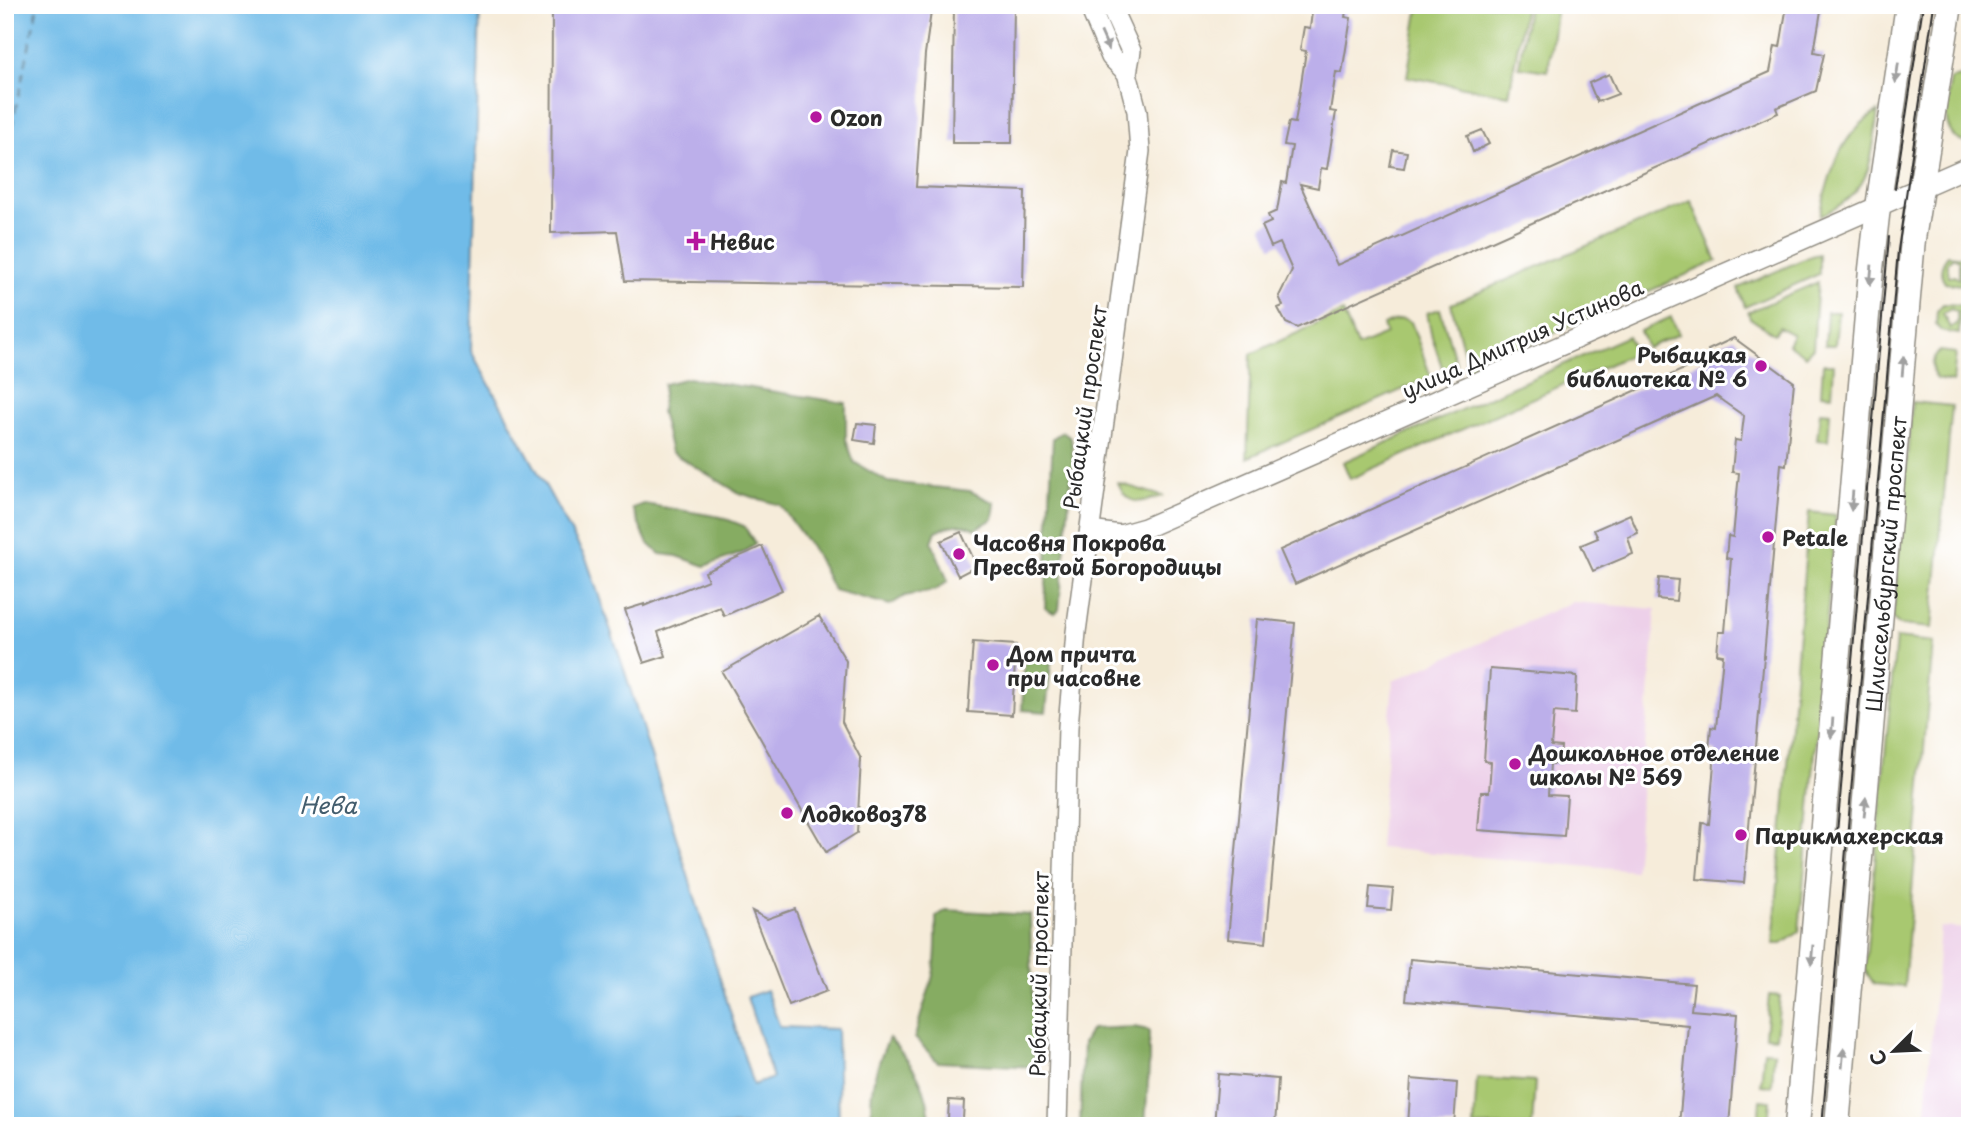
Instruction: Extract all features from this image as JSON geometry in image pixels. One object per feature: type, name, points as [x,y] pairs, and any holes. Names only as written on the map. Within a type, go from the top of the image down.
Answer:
[{"type":"main road","name":"Шлиссельбургский проспект","points":[[1797,1126],[1878,207],[1908,5]]},
{"type":"main road","name":"Шлиссельбургский проспект","points":[[1837,1126],[1913,239],[1950,5]]},
{"type":"street","name":"Рыбацкий проспект","points":[[1089,5],[1111,57],[1127,73]]},
{"type":"street","name":"Рыбацкий проспект","points":[[1056,1126],[1068,727],[1076,632],[1140,151],[1137,111],[1127,73],[1131,51],[1111,5]]},
{"type":"street","name":"улица Дмитрия Устинова","points":[[1090,531],[1120,535],[1145,528],[1970,166]]},
{"type":"shaded area","name":"Дошкольное отделение школы № 569","points":[[1572,602],[1656,609],[1635,871],[1379,848],[1393,681]]},
{"type":"shaded area","points":[[1940,927],[1970,929],[1970,1126],[1925,1126]]},
{"type":"green space","points":[[1419,5],[1525,5],[1509,95],[1407,77]]},
{"type":"green space","points":[[1528,5],[1557,5],[1548,71],[1519,67]]},
{"type":"green space","points":[[1970,75],[1970,144],[1953,135],[1948,127],[1947,108],[1951,79]]},
{"type":"green space","points":[[1878,112],[1870,161],[1860,186],[1837,207],[1820,216],[1832,171],[1845,143],[1854,131]]},
{"type":"green space","points":[[1691,201],[1717,261],[1469,371],[1451,304]]},
{"type":"green space","points":[[1819,254],[1819,274],[1745,307],[1738,288]]},
{"type":"green space","points":[[1948,255],[1964,257],[1962,285],[1945,283],[1941,272]],"holes":[[[1953,257],[1959,260],[1959,279],[1948,277],[1948,262]]]},
{"type":"green space","points":[[1818,282],[1813,348],[1805,356],[1788,344],[1793,335],[1779,327],[1774,334],[1750,318],[1748,312]]},
{"type":"green space","points":[[1943,304],[1961,305],[1959,334],[1941,331],[1936,325],[1937,311]],"holes":[[[1951,309],[1957,312],[1957,323],[1950,328],[1943,313]]]},
{"type":"green space","points":[[1440,309],[1457,367],[1444,373],[1427,313]]},
{"type":"green space","points":[[1343,312],[1357,346],[1386,334],[1383,325],[1400,319],[1411,322],[1431,377],[1247,458],[1251,354]]},
{"type":"green space","points":[[1827,312],[1838,312],[1835,345],[1825,345]]},
{"type":"green space","points":[[1671,317],[1679,334],[1647,348],[1640,331]]},
{"type":"green space","points":[[1628,336],[1635,353],[1350,479],[1343,462]]},
{"type":"green space","points":[[1940,351],[1956,353],[1953,382],[1937,379],[1933,372],[1933,361]]},
{"type":"green space","points":[[1823,364],[1834,364],[1832,395],[1821,394]]},
{"type":"green space","points":[[688,378],[846,403],[846,439],[854,462],[888,482],[970,491],[995,503],[993,519],[975,529],[960,525],[936,531],[932,542],[948,581],[936,590],[905,596],[890,605],[833,590],[815,553],[780,505],[739,493],[671,452],[661,411],[664,384]]},
{"type":"green space","points":[[1912,402],[1952,406],[1932,628],[1900,625],[1893,619]]},
{"type":"green space","points":[[1820,412],[1830,413],[1828,441],[1817,440]]},
{"type":"green space","points":[[1062,432],[1071,438],[1073,459],[1059,610],[1054,613],[1045,608],[1053,438]]},
{"type":"green space","points":[[1118,483],[1162,496],[1142,501],[1131,500]]},
{"type":"green space","points":[[644,504],[721,517],[744,526],[755,543],[745,552],[705,566],[677,556],[660,554],[647,542],[632,508]]},
{"type":"green space","points":[[1809,512],[1836,515],[1799,932],[1782,944],[1773,944]]},
{"type":"green space","points":[[1896,638],[1933,642],[1904,987],[1874,984],[1865,970]]},
{"type":"green space","points":[[1025,652],[1052,653],[1046,712],[1022,710]]},
{"type":"green space","points":[[946,910],[1030,915],[1034,1067],[938,1062],[915,1038],[934,971],[936,917]]},
{"type":"green space","points":[[1769,995],[1780,996],[1776,1037],[1765,1036]]},
{"type":"green space","points":[[1134,1027],[1149,1030],[1145,1126],[1080,1126],[1083,1043],[1091,1029]]},
{"type":"green space","points":[[889,1038],[906,1058],[923,1088],[930,1126],[874,1126],[872,1092],[880,1059]]},
{"type":"green space","points":[[1764,1051],[1774,1052],[1772,1086],[1761,1085]]},
{"type":"green space","points":[[1477,1078],[1535,1082],[1532,1126],[1474,1126]]},
{"type":"green space","points":[[1760,1100],[1770,1101],[1768,1126],[1758,1126]]},
{"type":"water","name":"Нева","points":[[5,5],[480,5],[471,351],[587,561],[625,672],[753,1085],[773,1078],[747,997],[766,990],[780,1027],[837,1029],[839,1126],[5,1126]]},
{"type":"building","points":[[552,5],[932,5],[925,54],[916,187],[1025,191],[1023,287],[625,281],[617,231],[551,233]]},
{"type":"building","points":[[954,5],[1014,5],[1012,143],[952,143]]},
{"type":"building","points":[[1313,5],[1347,5],[1345,17],[1351,18],[1342,73],[1336,72],[1330,111],[1336,112],[1327,169],[1321,168],[1318,188],[1300,184],[1337,265],[1770,72],[1775,46],[1780,47],[1787,5],[1822,5],[1814,52],[1824,54],[1816,91],[1776,108],[1778,113],[1297,328],[1286,323],[1278,308],[1283,306],[1279,296],[1292,270],[1280,243],[1271,247],[1262,226],[1271,222],[1268,215],[1277,211],[1282,182],[1286,183],[1292,146],[1284,145],[1289,122],[1295,123],[1306,51],[1300,50],[1304,27],[1310,28]]},
{"type":"building","points":[[1609,74],[1618,94],[1597,102],[1589,83]]},
{"type":"building","points":[[1482,130],[1489,144],[1473,152],[1467,136]]},
{"type":"building","points":[[1393,150],[1407,152],[1404,168],[1390,166]]},
{"type":"building","points":[[1734,338],[1794,382],[1786,465],[1781,464],[1744,883],[1697,879],[1702,823],[1709,824],[1715,751],[1709,750],[1711,727],[1716,728],[1723,655],[1717,654],[1719,632],[1725,632],[1731,559],[1726,558],[1728,536],[1733,537],[1739,473],[1732,472],[1735,440],[1741,441],[1744,416],[1716,396],[1295,584],[1280,550],[1711,357],[1708,350]]},
{"type":"building","points":[[857,423],[876,425],[874,443],[854,440]]},
{"type":"building","points":[[1630,514],[1638,533],[1628,537],[1633,554],[1593,571],[1581,545],[1598,538],[1594,530]]},
{"type":"building","name":"Часовня Покрова Пресвятой Богородицы","points":[[961,532],[977,566],[958,576],[941,541]]},
{"type":"building","points":[[762,546],[782,590],[724,616],[720,607],[658,632],[666,656],[644,663],[625,610],[644,606],[708,580],[705,572]]},
{"type":"building","points":[[1659,578],[1678,580],[1676,601],[1657,599]]},
{"type":"building","points":[[819,616],[846,661],[842,722],[861,759],[857,833],[826,852],[722,672]]},
{"type":"building","points":[[1257,619],[1295,623],[1266,943],[1228,939]]},
{"type":"building","name":"Дом причта при часовне","points":[[973,642],[1016,645],[1012,715],[968,712]]},
{"type":"building","points":[[1490,669],[1577,676],[1575,714],[1554,712],[1551,746],[1561,747],[1560,764],[1550,764],[1548,795],[1567,796],[1564,836],[1478,830],[1481,792],[1489,792],[1491,762],[1484,761]]},
{"type":"building","points":[[1370,887],[1393,889],[1391,910],[1368,908]]},
{"type":"building","points":[[795,909],[827,991],[789,1006],[752,911],[767,919]]},
{"type":"building","points":[[1410,959],[1694,984],[1691,1010],[1738,1014],[1729,1126],[1679,1126],[1688,1025],[1406,1000]]},
{"type":"building","points":[[1218,1074],[1278,1079],[1275,1126],[1214,1126]]},
{"type":"building","points":[[1411,1079],[1457,1083],[1454,1126],[1408,1126]]},
{"type":"building","points":[[949,1100],[964,1101],[963,1119],[948,1119]]},
{"type":"ferry route","points":[[5,159],[38,5]]},
{"type":"tram line","points":[[1895,189],[1923,5]]},
{"type":"tram line","points":[[1822,1126],[1898,250],[1934,5]]},
{"type":"tram line","points":[[1837,833],[1889,237]]},
{"type":"place","name":"Ozon","points":[[816,117]]},
{"type":"place","name":"Невис","points":[[696,241]]},
{"type":"place","name":"Рыбацкая библиотека № 6","points":[[1761,366]]},
{"type":"place","name":"Petale","points":[[1768,537]]},
{"type":"place","name":"Часовня Покрова Пресвятой Богородицы","points":[[959,554]]},
{"type":"place","name":"Дом причта при часовне","points":[[993,665]]},
{"type":"place","name":"Дошкольное отделение школы № 569","points":[[1515,764]]},
{"type":"place","name":"Лодковоз78","points":[[787,813]]},
{"type":"place","name":"Парикмахерская","points":[[1741,835]]}]
